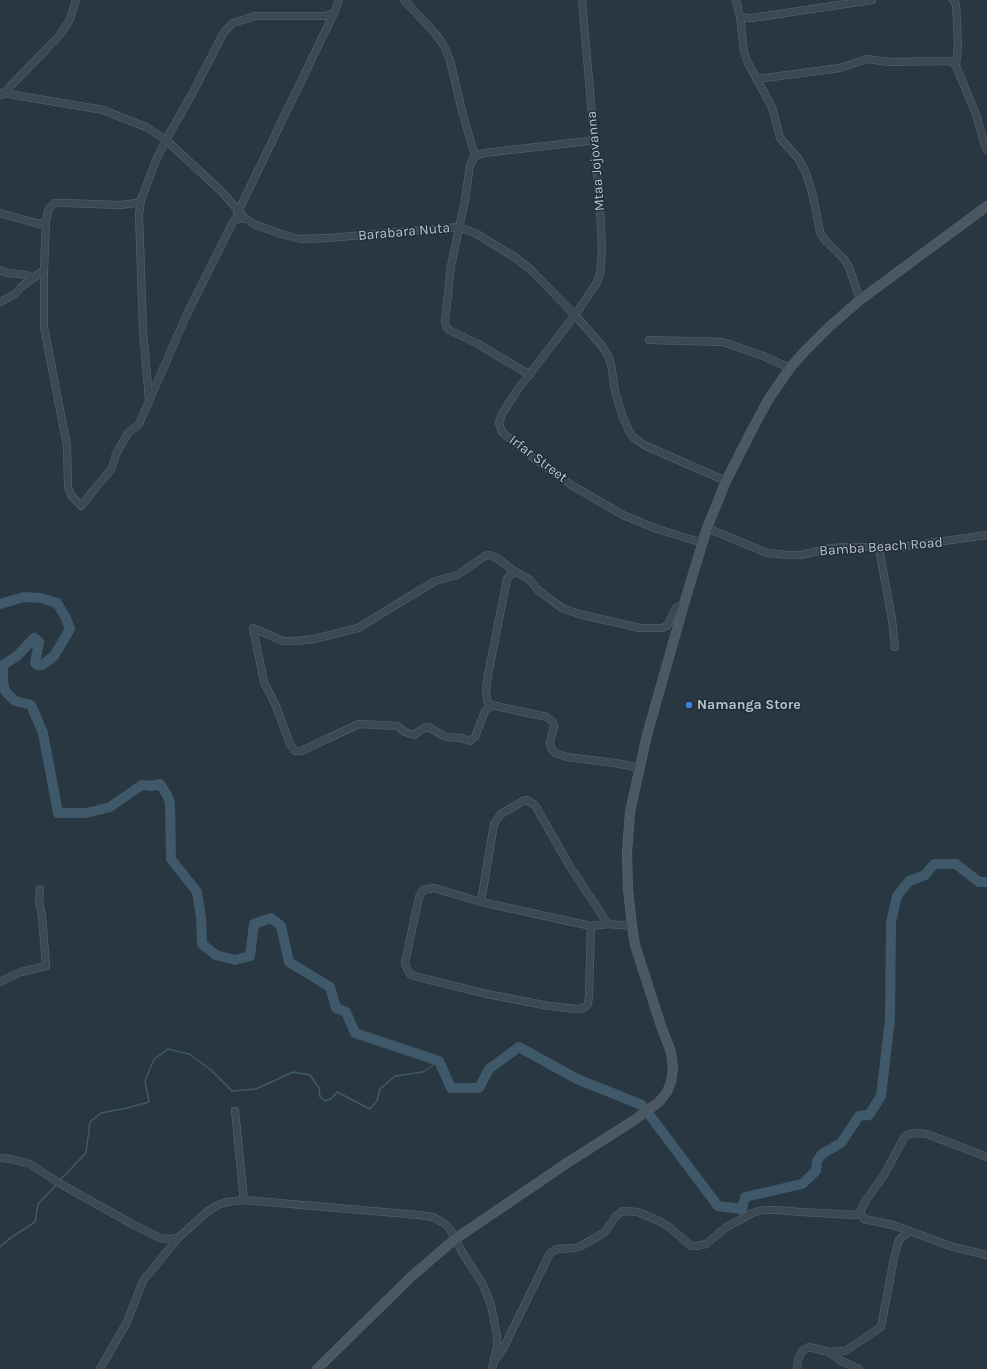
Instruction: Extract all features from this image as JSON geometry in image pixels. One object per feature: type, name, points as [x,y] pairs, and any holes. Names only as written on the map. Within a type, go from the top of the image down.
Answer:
[{"type":"main road","points":[[317,1369],[412,1275],[455,1238],[585,1150],[641,1115],[659,1102],[666,1092],[671,1082],[673,1068],[671,1052],[661,1026],[636,945],[632,926],[628,889],[627,853],[630,812],[647,735],[707,528],[726,481],[760,414],[790,368],[829,327],[860,300],[987,206]]},
{"type":"street","points":[[2,95],[60,36],[70,19],[76,0]]},
{"type":"street","points":[[141,200],[137,203],[120,205],[55,204],[49,208],[46,221],[44,327],[67,446],[68,487],[71,495],[81,506],[112,468],[116,454],[128,433],[139,424],[187,314],[234,220],[339,0]]},
{"type":"street","points":[[404,0],[434,32],[443,44],[450,60],[462,111],[475,156]]},
{"type":"street","name":"Mtaa Jojovanna","points":[[575,315],[596,284],[600,274],[602,251],[600,207],[582,0]]},
{"type":"street","points":[[736,0],[740,16],[744,52],[748,63],[772,107],[780,138],[798,158],[806,173],[813,196],[820,232],[824,239],[844,259],[849,267],[860,300]]},
{"type":"street","points":[[740,16],[752,18],[872,0]]},
{"type":"street","points":[[953,0],[956,4],[958,44],[956,66]]},
{"type":"street","points":[[149,399],[143,330],[139,214],[141,200],[156,160],[224,32],[233,23],[255,16],[325,16],[334,13]]},
{"type":"street","points":[[757,79],[840,68],[867,59],[889,62],[953,62],[977,117],[987,150]]},
{"type":"street","name":"Barabara Nuta","points":[[2,95],[103,110],[146,127],[166,140],[221,191],[244,218],[254,224],[280,234],[300,239],[328,238],[459,227],[478,234],[516,258],[530,270],[575,315],[602,346],[608,356],[615,391],[622,414],[633,437],[644,445],[726,481]]},
{"type":"street","points":[[530,375],[478,344],[449,330],[444,321],[451,266],[465,200],[470,165],[475,156],[484,153],[589,141],[594,138]]},
{"type":"street","points":[[0,213],[39,224],[46,229]]},
{"type":"street","points":[[234,220],[244,218]]},
{"type":"street","points":[[39,224],[46,221]]},
{"type":"street","points":[[0,270],[7,273],[26,275],[33,278]]},
{"type":"street","points":[[0,302],[15,294],[21,287],[44,270]]},
{"type":"street","name":"Irfar Street","points":[[575,315],[502,414],[499,423],[502,432],[532,457],[573,486],[623,515],[657,529],[703,544]]},
{"type":"street","points":[[649,340],[723,342],[763,356],[790,368]]},
{"type":"street","name":"Bamba Beach Road","points":[[707,528],[767,553],[801,555],[831,548],[914,546],[987,535]]},
{"type":"street","points":[[879,548],[892,620],[894,648]]},
{"type":"street","points":[[490,705],[485,711],[475,737],[470,741],[461,738],[446,737],[428,727],[414,735],[405,732],[397,726],[359,724],[301,751],[295,751],[290,744],[276,706],[264,682],[253,628],[283,641],[295,641],[314,639],[358,628],[435,581],[457,575],[485,556],[489,555],[497,558],[514,571],[529,579],[538,590],[562,608],[579,614],[640,628],[662,628],[666,626],[676,608],[684,604]]},
{"type":"street","points":[[514,571],[507,579],[488,675],[486,690],[487,701],[490,705],[547,717],[553,722],[554,726],[550,742],[551,748],[555,753],[567,757],[640,768]]},
{"type":"street","points":[[481,902],[494,824],[501,814],[527,800],[535,804],[569,865],[608,924]]},
{"type":"street","points":[[591,926],[589,995],[588,1004],[584,1008],[577,1009],[549,1006],[487,994],[410,974],[405,963],[419,897],[423,890],[434,888],[481,902],[591,926],[608,924],[632,926]]},
{"type":"street","points":[[0,982],[21,972],[46,966],[42,915],[39,902],[40,889]]},
{"type":"street","points":[[235,1111],[244,1200]]},
{"type":"street","points":[[493,1366],[503,1349],[550,1253],[557,1249],[582,1246],[605,1232],[616,1216],[623,1212],[638,1212],[659,1221],[669,1227],[691,1246],[696,1246],[706,1244],[725,1228],[752,1213],[763,1210],[856,1215],[860,1212],[866,1200],[884,1175],[905,1136],[909,1134],[927,1134],[987,1157]]},
{"type":"street","points":[[0,1158],[30,1164],[51,1176],[64,1186],[160,1238],[178,1238]]},
{"type":"street","points":[[100,1369],[127,1322],[143,1281],[178,1238],[208,1211],[227,1202],[244,1200],[419,1215],[433,1217],[445,1224],[450,1229],[462,1252],[483,1285],[491,1305],[497,1336],[497,1347],[493,1366]]},
{"type":"street","points":[[860,1212],[864,1219],[909,1231],[953,1247],[987,1255]]},
{"type":"street","points":[[797,1369],[798,1360],[802,1351],[809,1347],[829,1352],[845,1351],[881,1328],[894,1258],[899,1240],[909,1231]]},
{"type":"street","points":[[829,1352],[839,1360],[859,1369]]},
{"type":"waterway","points":[[0,604],[24,597],[41,598],[57,603],[66,618],[70,629],[54,656],[42,665],[37,665],[35,663],[39,642],[34,638],[17,656],[3,665],[3,682],[5,691],[15,701],[31,705],[43,733],[58,813],[86,813],[110,807],[142,785],[151,786],[160,784],[170,803],[171,859],[197,892],[201,918],[202,944],[216,955],[235,960],[250,956],[254,924],[271,918],[281,926],[289,962],[330,987],[336,1008],[346,1012],[355,1033],[439,1061],[451,1088],[479,1088],[489,1069],[519,1047],[577,1079],[642,1105],[718,1206],[742,1209],[745,1197],[802,1184],[816,1171],[817,1161],[822,1154],[841,1143],[859,1116],[869,1115],[881,1096],[890,1019],[891,922],[897,896],[909,881],[925,875],[934,864],[956,864],[979,882],[987,882]]},
{"type":"waterway","points":[[60,1180],[86,1153],[90,1122],[101,1113],[149,1102],[145,1081],[154,1059],[168,1049],[189,1054],[211,1070],[232,1091],[256,1089],[293,1072],[310,1075],[319,1088],[320,1097],[325,1101],[331,1099],[337,1092],[370,1109],[377,1101],[380,1089],[395,1076],[423,1072],[439,1061]]},
{"type":"waterway","points":[[0,1247],[9,1239],[35,1222],[38,1204],[56,1185]]},
{"type":"place","name":"Namanga Store","points":[[689,705]]}]
